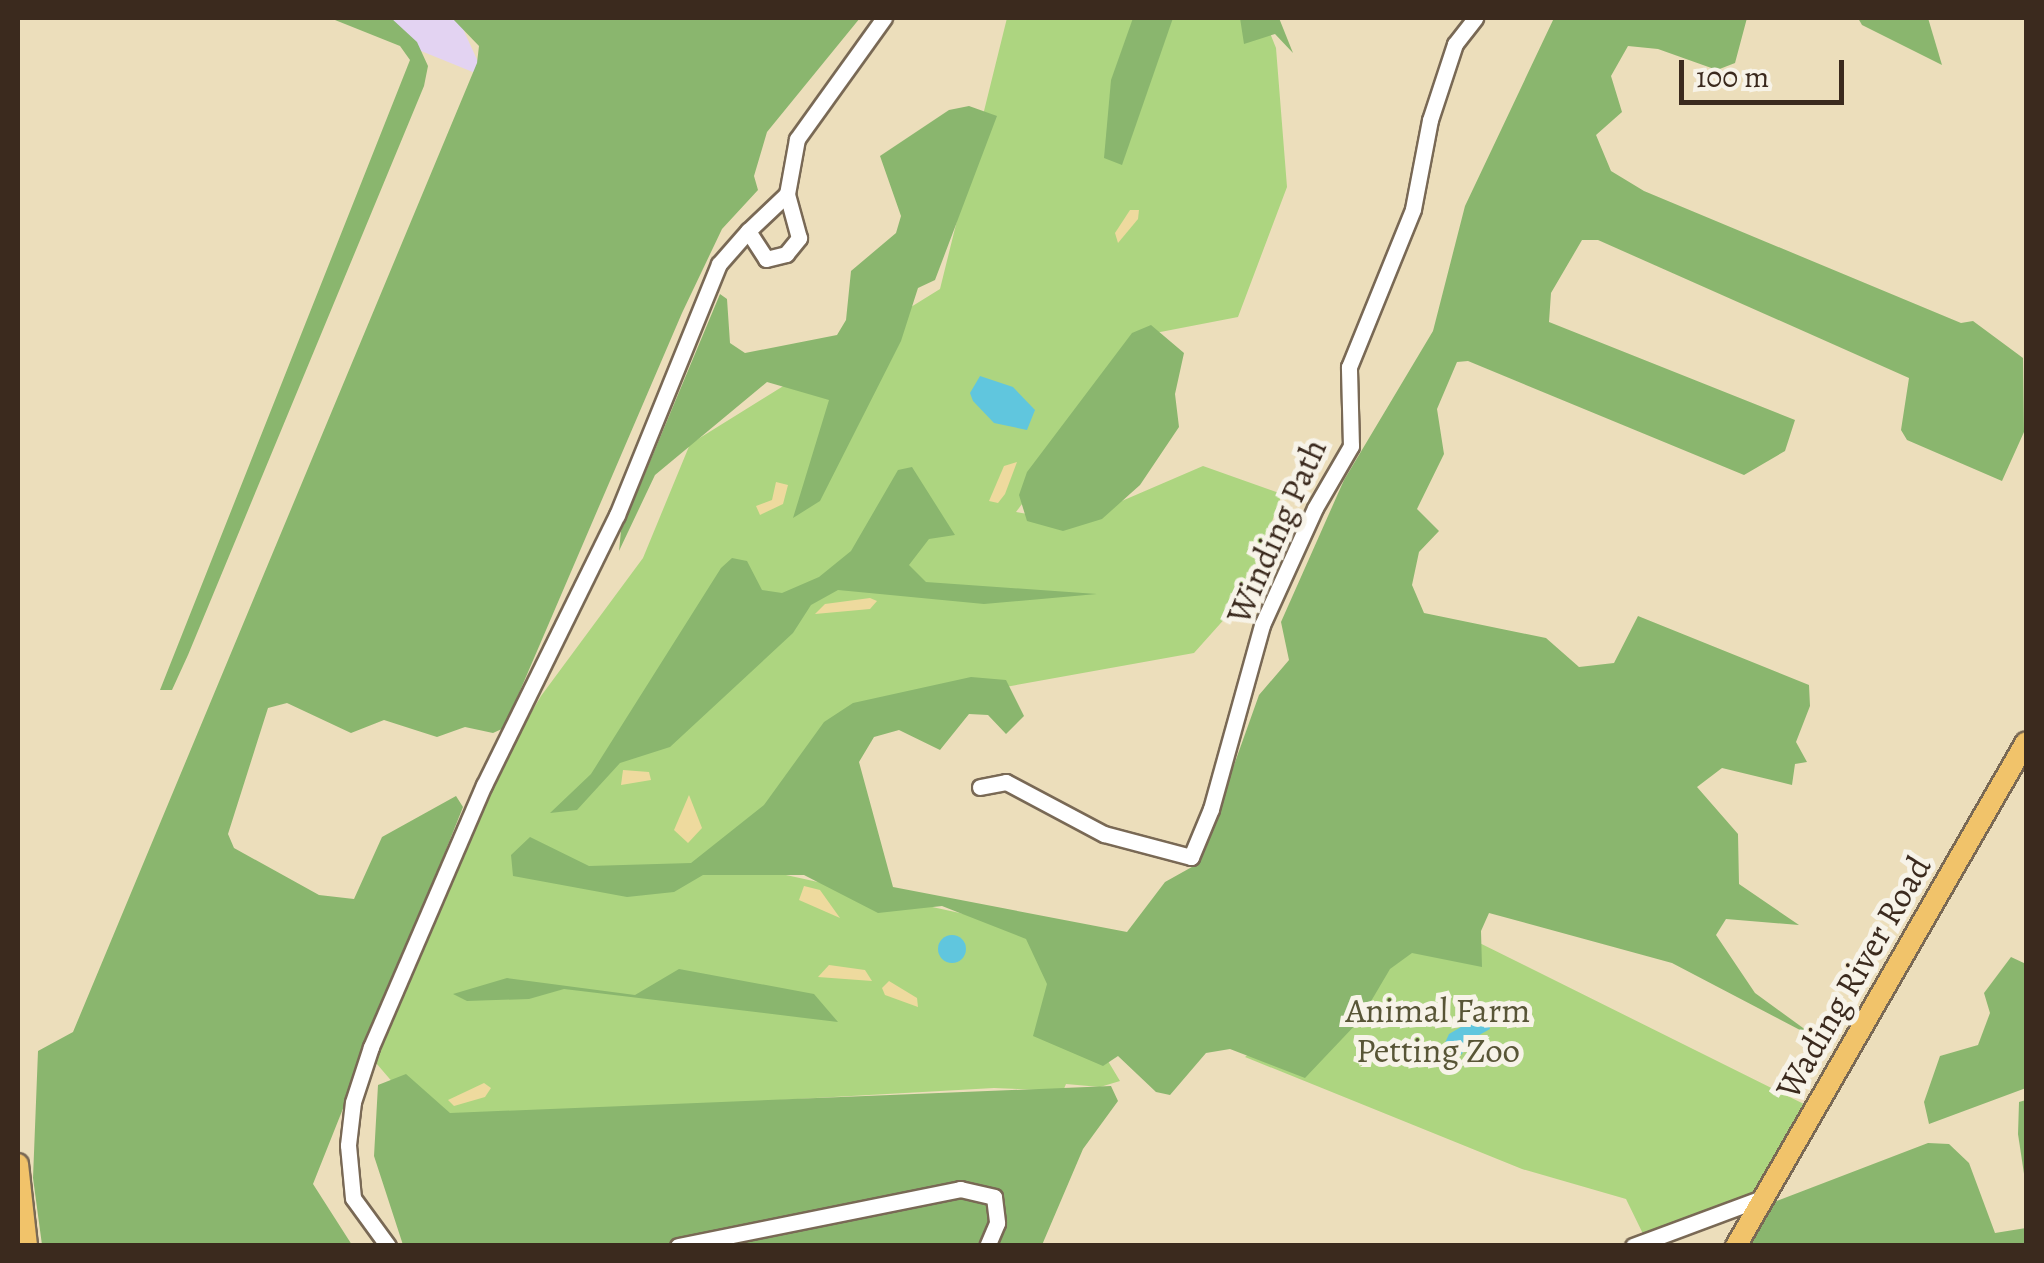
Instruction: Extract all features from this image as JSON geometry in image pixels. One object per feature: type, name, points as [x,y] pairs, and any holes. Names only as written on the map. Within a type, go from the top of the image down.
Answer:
[{"type":"main road","name":"Wading River Road","points":[[1736,1246],[2026,742]]},
{"type":"main road","points":[[18,1164],[28,1246]]},
{"type":"street","points":[[748,231],[766,258],[786,254],[799,238],[788,194],[797,139],[884,18]]},
{"type":"street","name":"Winding Path","points":[[980,786],[1006,782],[1104,834],[1190,857],[1211,810],[1262,625],[1315,508],[1351,446],[1349,367],[1413,208],[1430,120],[1455,44],[1475,18]]},
{"type":"street","points":[[388,1246],[353,1198],[348,1145],[353,1102],[371,1047],[484,784],[617,514],[719,264],[788,194]]},
{"type":"street","points":[[678,1246],[960,1189],[994,1197],[997,1223],[987,1246]]},
{"type":"street","points":[[1633,1246],[1765,1196]]},
{"type":"shaded area","points":[[340,18],[458,18],[485,77]]},
{"type":"green space","points":[[330,18],[391,18],[417,42],[428,66],[424,86],[188,655],[172,690],[160,690],[410,60],[400,46]]},
{"type":"green space","points":[[452,18],[860,18],[767,132],[754,176],[758,190],[722,229],[682,313],[504,728],[493,733],[465,727],[437,737],[384,720],[351,733],[287,703],[268,708],[228,834],[234,848],[319,895],[354,899],[382,837],[456,796],[463,807],[313,1184],[352,1245],[42,1245],[33,1178],[38,1051],[73,1032],[477,63],[479,46]]},
{"type":"green space","points":[[1007,18],[1264,18],[1276,48],[1287,187],[1238,317],[1150,334],[1016,512],[1073,522],[1203,466],[1282,494],[1245,596],[1194,653],[844,716],[745,866],[1028,928],[1120,1081],[1100,1087],[1066,1084],[1063,1091],[994,1088],[425,1120],[364,1049],[488,786],[541,696],[643,558],[690,444],[940,289]]},
{"type":"green space","points":[[1133,18],[1173,18],[1122,165],[1104,158],[1111,80]]},
{"type":"green space","points":[[1240,18],[1279,18],[1293,53],[1275,34],[1244,44]]},
{"type":"green space","points":[[1554,18],[1747,18],[1735,63],[1717,70],[1658,49],[1628,46],[1611,76],[1622,112],[1596,135],[1611,171],[1644,191],[1961,323],[1973,321],[2023,358],[2024,432],[2002,481],[1907,440],[1901,430],[1909,378],[1598,240],[1582,240],[1551,293],[1549,322],[1795,420],[1785,451],[1744,475],[1468,361],[1457,362],[1437,409],[1444,454],[1417,509],[1439,531],[1419,552],[1412,585],[1424,613],[1546,638],[1579,667],[1614,663],[1638,616],[1809,685],[1810,706],[1796,742],[1807,762],[1795,764],[1792,785],[1722,768],[1697,787],[1738,834],[1739,884],[1799,925],[1726,919],[1716,935],[1755,993],[1821,1041],[1672,963],[1489,913],[1481,931],[1482,967],[1412,953],[1390,969],[1360,1020],[1305,1078],[1230,1049],[1206,1053],[1170,1095],[1156,1092],[1118,1056],[1103,1066],[1033,1036],[1047,984],[1026,939],[942,906],[878,913],[804,875],[703,875],[674,892],[627,897],[513,876],[511,855],[530,837],[589,866],[691,863],[764,805],[824,722],[853,703],[971,677],[1006,680],[1024,716],[1006,734],[988,715],[969,714],[940,750],[899,730],[874,737],[859,762],[893,887],[1127,932],[1165,882],[1199,863],[1259,695],[1289,660],[1281,622],[1344,480],[1433,331],[1465,206]]},
{"type":"green space","points":[[1858,18],[1928,18],[1942,65],[1862,25]]},
{"type":"green space","points":[[969,106],[997,116],[935,280],[918,288],[901,341],[820,501],[793,518],[829,400],[767,382],[655,475],[619,551],[621,531],[720,294],[727,299],[730,343],[745,353],[837,335],[846,320],[851,271],[896,233],[901,216],[880,156],[949,110]]},
{"type":"green space","points":[[1151,325],[1184,353],[1175,394],[1179,427],[1140,485],[1102,519],[1063,531],[1027,521],[1019,495],[1027,472],[1132,333]]},
{"type":"green space","points":[[912,467],[955,535],[929,539],[909,565],[926,582],[1097,594],[984,604],[838,590],[811,605],[793,633],[670,747],[620,763],[577,810],[550,813],[591,774],[721,568],[732,558],[747,561],[762,590],[782,593],[819,577],[851,551],[898,470]]},
{"type":"green space","name":"Animal Farm Petting Zoo","points":[[1425,916],[1814,1109],[1766,1196],[1646,1240],[1626,1199],[1522,1169],[1245,1057]]},
{"type":"green space","points":[[2011,957],[2026,964],[2026,1088],[1929,1124],[1924,1102],[1940,1056],[1978,1045],[1990,1013],[1984,993]]},
{"type":"green space","points":[[679,969],[814,994],[838,1022],[564,989],[529,999],[467,1001],[453,994],[507,978],[635,995]]},
{"type":"green space","points":[[406,1074],[450,1113],[1111,1086],[1118,1101],[1083,1149],[1042,1245],[403,1245],[374,1156],[378,1085]]},
{"type":"green space","points":[[2026,1100],[2026,1187],[2018,1134],[2019,1102]]},
{"type":"green space","points":[[1928,1143],[1949,1144],[1969,1163],[1995,1233],[2026,1228],[2026,1245],[1745,1246],[1774,1202]]},
{"type":"sand","points":[[1130,210],[1139,210],[1138,219],[1118,243],[1115,233]]},
{"type":"sand","points":[[1017,462],[1005,494],[998,503],[989,501],[1004,466]]},
{"type":"sand","points":[[776,482],[788,485],[783,504],[760,515],[756,506],[772,500]]},
{"type":"sand","points":[[870,598],[877,601],[870,609],[815,614],[825,604]]},
{"type":"sand","points":[[623,770],[649,772],[651,780],[621,785]]},
{"type":"sand","points":[[689,795],[702,828],[688,843],[674,830]]},
{"type":"sand","points":[[804,886],[820,890],[840,918],[799,900]]},
{"type":"sand","points":[[829,965],[865,970],[872,981],[818,977]]},
{"type":"sand","points":[[889,981],[917,998],[918,1007],[885,995],[882,988]]},
{"type":"sand","points":[[484,1083],[491,1088],[485,1097],[454,1106],[448,1100]]},
{"type":"water","points":[[980,376],[1013,387],[1035,410],[1027,430],[994,423],[973,401],[970,393]]},
{"type":"water","points":[[952,935],[962,939],[966,949],[962,959],[952,963],[942,959],[938,949],[942,939]]},
{"type":"water","points":[[1487,1012],[1490,1029],[1472,1039],[1461,1055],[1444,1045],[1449,1034]]}]
